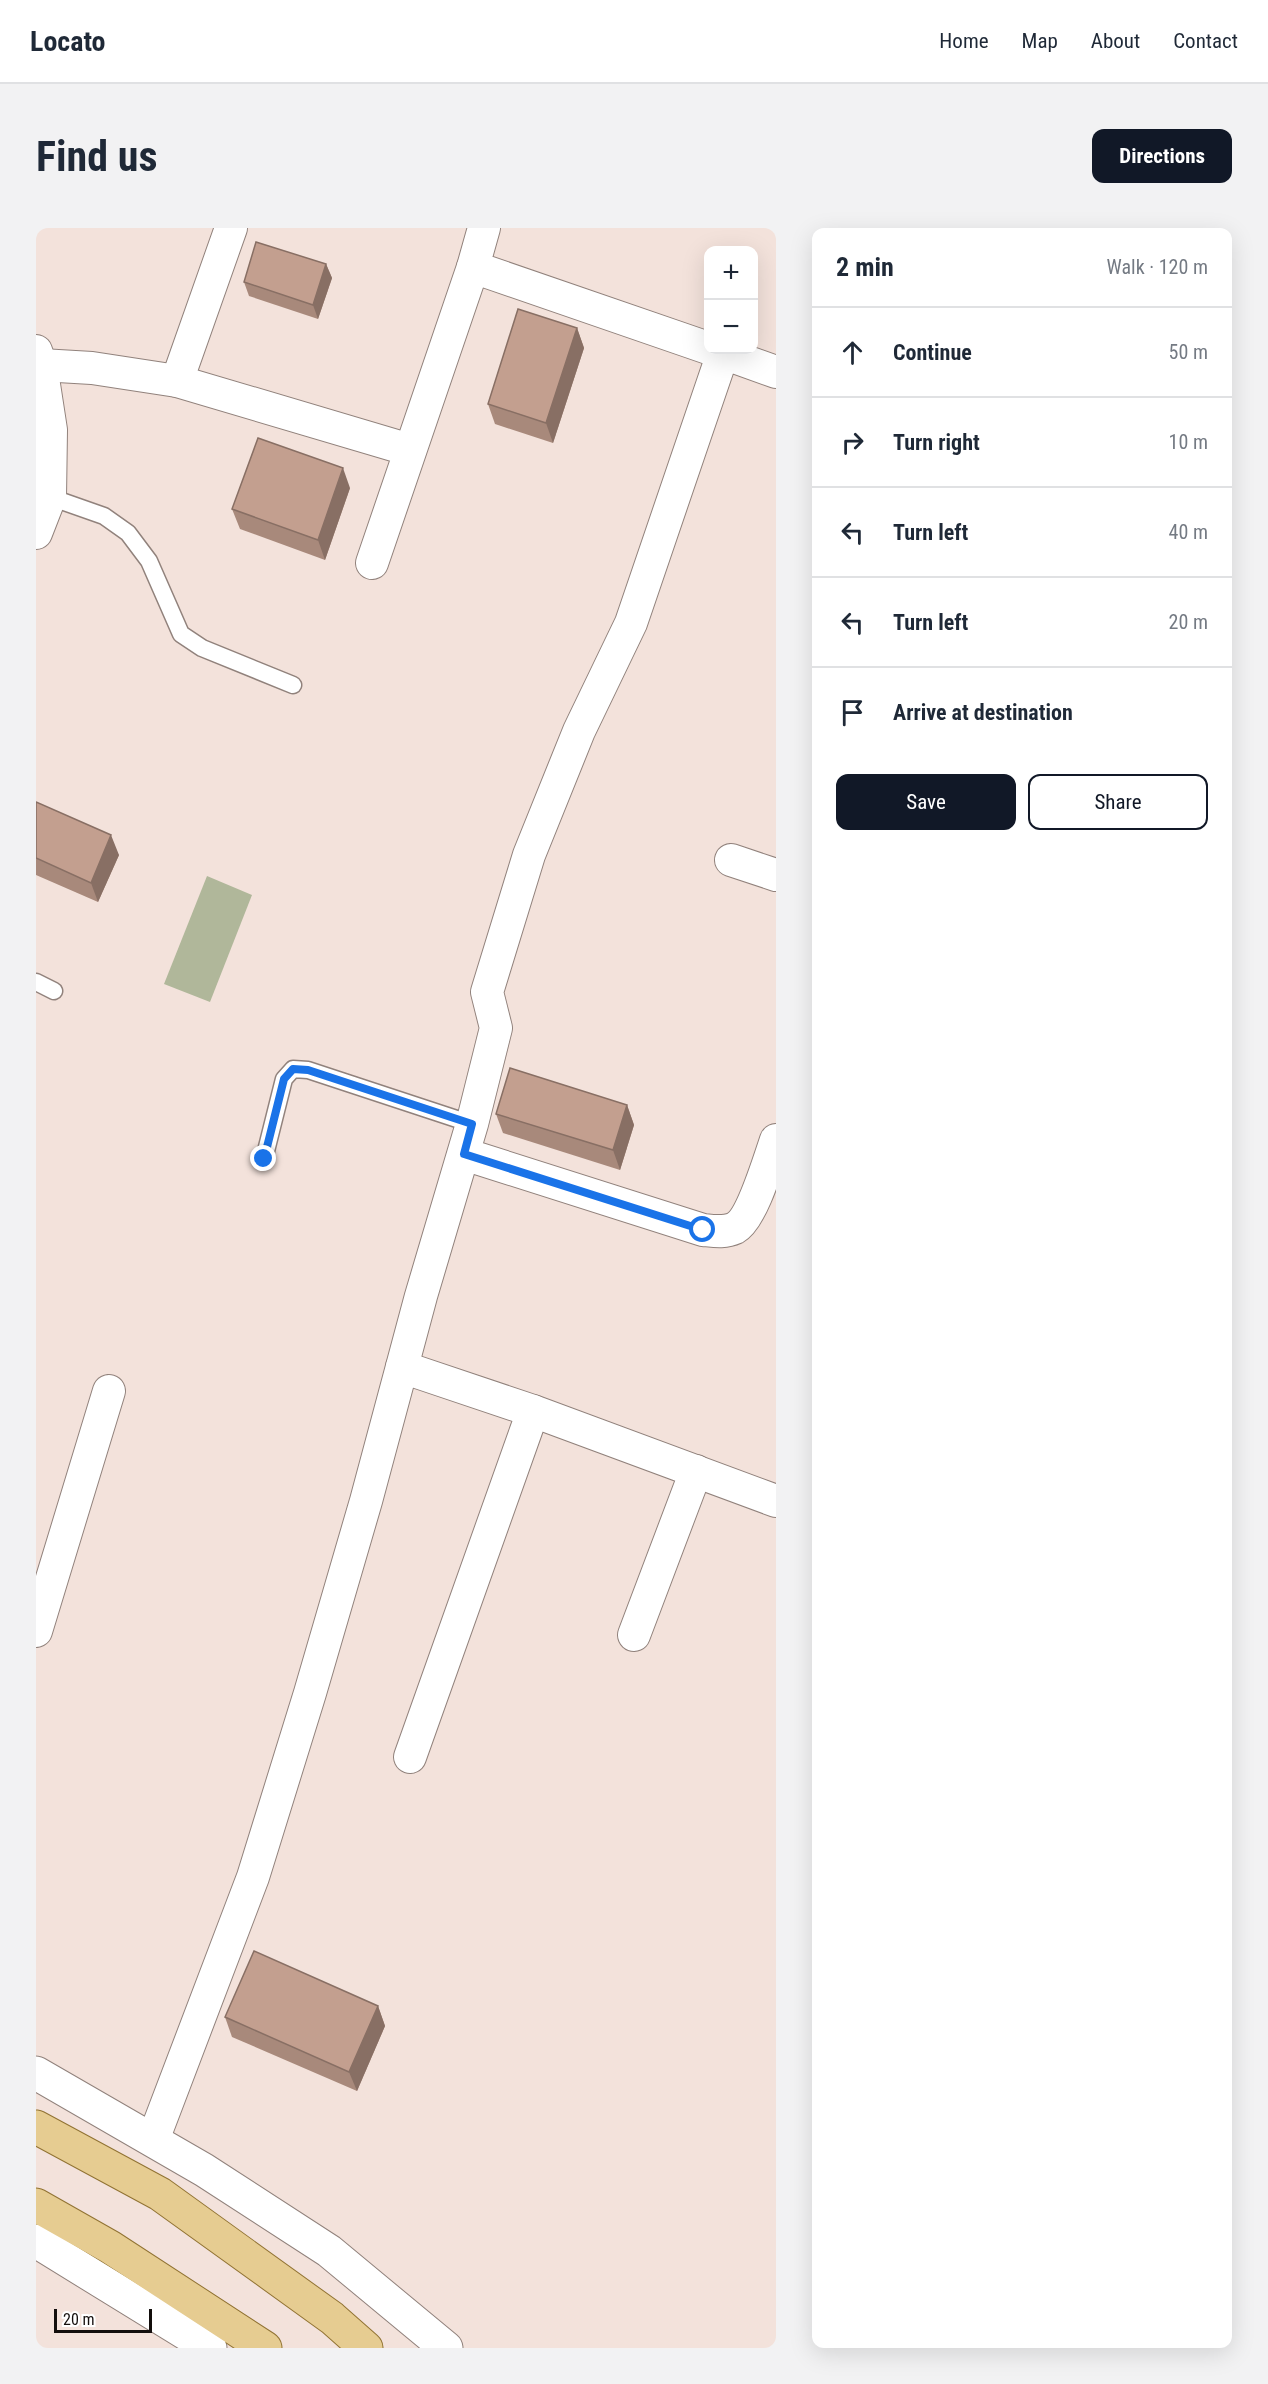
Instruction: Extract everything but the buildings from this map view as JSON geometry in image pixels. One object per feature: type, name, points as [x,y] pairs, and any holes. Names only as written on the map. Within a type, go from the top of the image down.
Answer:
[{"type":"main road","points":[[36,2127],[160,2194],[332,2318],[366,2348]]},
{"type":"main road","points":[[36,2205],[110,2247],[265,2348]]},
{"type":"street","points":[[177,381],[231,228]]},
{"type":"street","points":[[372,563],[484,228]]},
{"type":"street","points":[[472,267],[704,347]]},
{"type":"street","points":[[153,2140],[253,1877],[310,1693],[421,1296],[472,1124],[496,1029],[487,992],[529,855],[579,730],[631,623],[713,354]]},
{"type":"street","points":[[725,354],[776,372]]},
{"type":"street","points":[[36,533],[50,497],[51,430],[38,358],[177,381],[410,450]]},
{"type":"street","points":[[731,860],[776,875]]},
{"type":"street","points":[[464,1154],[703,1230],[721,1232],[737,1227],[751,1208],[776,1140]]},
{"type":"street","points":[[402,1367],[533,1411],[776,1501]]},
{"type":"street","points":[[36,1630],[109,1391]]},
{"type":"street","points":[[410,1757],[533,1411]]},
{"type":"street","points":[[634,1635],[696,1471]]},
{"type":"street","points":[[36,2073],[204,2170],[329,2251],[446,2348]]},
{"type":"street","points":[[36,2241],[210,2348]]},
{"type":"lane","points":[[50,497],[104,516],[128,533],[148,561],[182,634],[202,648],[293,685]]},
{"type":"lane","points":[[36,982],[54,991]]},
{"type":"lane","points":[[264,1159],[284,1079],[293,1069],[308,1070],[472,1124]]},
{"type":"green space","points":[[207,876],[252,895],[210,1002],[164,984]]},
{"type":"route","points":[[264,1159],[284,1079],[293,1069],[308,1070],[472,1124],[464,1154],[703,1230]]}]
